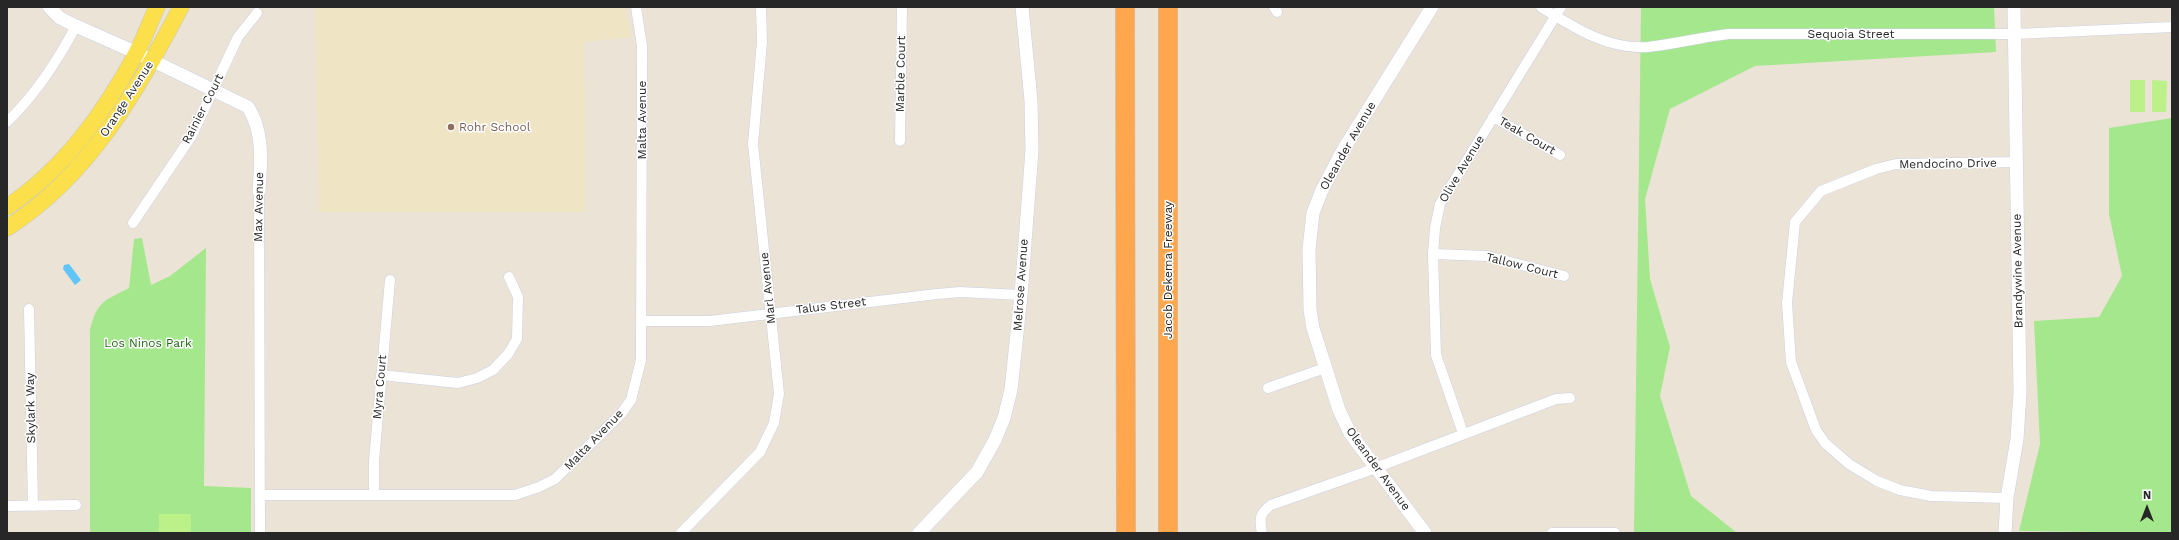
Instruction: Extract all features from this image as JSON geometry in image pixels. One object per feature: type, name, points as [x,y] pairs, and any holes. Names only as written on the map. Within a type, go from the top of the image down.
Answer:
[{"type":"highway","points":[[1121,7],[1124,42]]},
{"type":"highway","points":[[1125,7],[1126,533]]},
{"type":"highway","name":"Jacob Dekema Freeway","points":[[1168,7],[1169,528]]},
{"type":"highway","points":[[1167,68],[1174,7]]},
{"type":"main road","name":"Orange Avenue","points":[[7,207],[41,180],[73,148],[102,113],[137,53],[157,7]]},
{"type":"main road","name":"Orange Avenue","points":[[7,228],[54,192],[84,161],[116,122],[152,61],[180,7]]},
{"type":"street","name":"Max Avenue","points":[[49,7],[60,18],[137,53],[248,107],[255,119],[259,131],[260,145],[258,191],[260,533]]},
{"type":"street","name":"Malta Avenue","points":[[260,495],[374,493],[515,495],[549,483],[575,461],[621,414],[631,400],[640,360],[642,46],[636,7]]},
{"type":"street","name":"Marl Avenue","points":[[681,533],[760,452],[774,423],[779,394],[753,144],[762,42],[761,7]]},
{"type":"street","name":"Marble Court","points":[[900,141],[902,7]]},
{"type":"street","name":"Melrose Avenue","points":[[919,533],[977,472],[992,448],[1004,418],[1011,390],[1021,295],[1032,134],[1031,101],[1022,7]]},
{"type":"street","name":"Oleander Avenue","points":[[1424,533],[1350,433],[1339,410],[1325,368],[1310,310],[1310,234],[1313,213],[1322,190],[1343,150],[1432,7]]},
{"type":"street","name":"Sequoia Street","points":[[1541,7],[1558,12],[1594,37],[1616,44],[1636,47],[1648,47],[1702,36],[1729,34],[2015,34],[2172,27]]},
{"type":"street","name":"Brandywine Avenue","points":[[2006,533],[2007,498],[2017,439],[2020,392],[2014,7]]},
{"type":"street","name":"Olive Avenue","points":[[1462,433],[1436,354],[1433,254],[1435,228],[1440,204],[1558,12]]},
{"type":"street","name":"Rainier Court","points":[[133,223],[191,137],[238,37],[257,13]]},
{"type":"street","points":[[7,122],[38,89],[62,53],[76,26]]},
{"type":"street","name":"Teak Court","points":[[1494,116],[1560,155]]},
{"type":"street","name":"Mendocino Drive","points":[[2007,498],[1931,496],[1900,490],[1877,481],[1849,464],[1837,454],[1825,443],[1816,430],[1791,362],[1787,303],[1795,222],[1821,191],[1876,169],[1896,164],[2016,162]]},
{"type":"street","name":"Tallow Court","points":[[1433,254],[1487,256],[1564,276]]},
{"type":"street","points":[[381,375],[458,383],[477,378],[492,370],[505,358],[517,339],[518,297],[509,277]]},
{"type":"street","name":"Myra Court","points":[[374,493],[374,461],[390,280]]},
{"type":"street","name":"Talus Street","points":[[641,321],[710,321],[960,292],[1021,295]]},
{"type":"street","name":"Skylark Way","points":[[29,309],[33,506]]},
{"type":"street","points":[[1268,388],[1325,368]]},
{"type":"street","points":[[1262,533],[1259,520],[1263,511],[1271,505],[1376,468],[1462,433],[1556,399],[1570,398]]},
{"type":"street","points":[[7,506],[76,504]]},
{"type":"street","points":[[1552,533],[1615,533]]},
{"type":"shaded area","name":"Rohr School","points":[[315,7],[625,7],[631,37],[584,42],[585,212],[319,212]]},
{"type":"green space","points":[[1641,7],[1994,7],[1996,52],[1755,66],[1670,109],[1645,199],[1650,279],[1670,347],[1660,396],[1691,496],[1737,533],[1634,533]]},
{"type":"green space","points":[[2130,80],[2145,80],[2145,112],[2130,112]]},
{"type":"green space","points":[[2152,80],[2167,81],[2166,112],[2152,112]]},
{"type":"green space","points":[[2172,118],[2172,533],[2019,531],[2040,444],[2034,321],[2099,317],[2122,276],[2109,214],[2109,128]]},
{"type":"green space","name":"Los Ninos Park","points":[[142,238],[151,285],[170,276],[206,248],[204,486],[251,488],[251,533],[90,533],[90,330],[99,307],[108,299],[129,288],[134,239]]},
{"type":"green space","points":[[159,514],[191,514],[191,533],[159,533]]},
{"type":"water","points":[[69,264],[81,280],[75,285],[63,269],[64,265]]},
{"type":"place","name":"Rohr School","points":[[451,127]]}]
